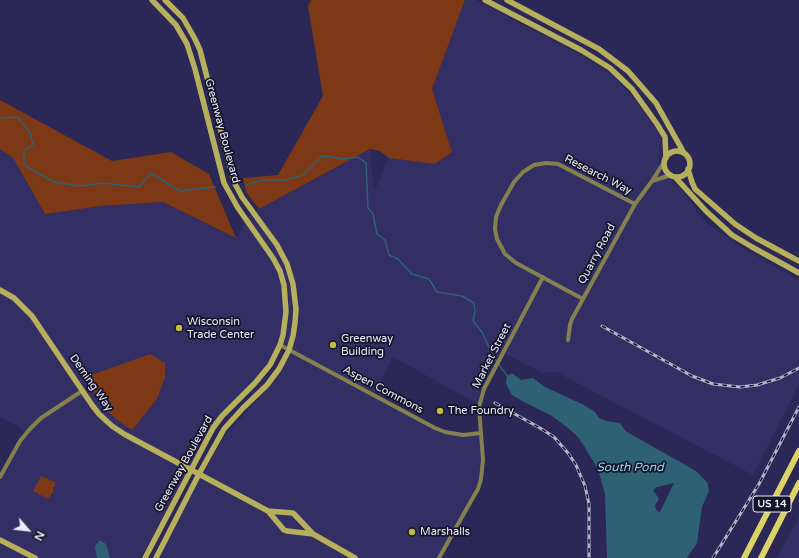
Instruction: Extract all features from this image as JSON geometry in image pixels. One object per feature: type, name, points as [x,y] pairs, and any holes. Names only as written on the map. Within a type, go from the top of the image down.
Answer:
[{"type":"main road","name":"US 14","points":[[744,558],[799,451]]},
{"type":"main road","name":"US 14","points":[[761,558],[799,483]]},
{"type":"street","name":"Greenway Boulevard","points":[[145,558],[213,428],[222,416],[263,375],[270,365],[280,346],[286,312],[284,285],[280,271],[271,254],[238,208],[224,183],[194,64],[187,44],[176,24],[152,0]]},
{"type":"street","name":"Greenway Boulevard","points":[[156,558],[224,429],[274,377],[289,350],[295,323],[295,295],[287,264],[277,246],[237,188],[232,176],[198,45],[190,28],[183,18],[165,0]]},
{"type":"street","points":[[485,0],[581,50],[610,68],[632,89],[665,137],[665,170],[673,176],[706,211],[732,235],[799,273]]},
{"type":"street","points":[[507,0],[599,49],[628,72],[656,104],[689,160],[688,169],[695,188],[735,224],[756,238],[799,261]]},
{"type":"street","points":[[665,160],[672,152],[684,153]]},
{"type":"street","name":"Quarry Road","points":[[568,340],[570,324],[634,204],[652,181],[665,160]]},
{"type":"street","name":"Research Way","points":[[583,299],[516,263],[505,254],[496,234],[495,222],[501,205],[514,182],[523,172],[534,165],[539,164],[558,164],[634,204]]},
{"type":"street","points":[[652,181],[683,175],[688,169]]},
{"type":"street","name":"Market Street","points":[[439,558],[478,489],[483,465],[479,407],[484,389],[544,277]]},
{"type":"street","name":"Deming Way","points":[[0,290],[20,304],[32,316],[82,391],[99,414],[112,426],[190,470],[268,511],[284,530],[313,534]]},
{"type":"street","name":"Aspen Commons","points":[[280,346],[435,428],[445,432],[463,434],[481,433]]},
{"type":"street","points":[[0,478],[20,441],[30,429],[41,418],[82,391]]},
{"type":"street","name":"Deming Way","points":[[268,511],[293,513],[313,534],[355,558]]},
{"type":"street","points":[[0,540],[35,558]]},
{"type":"shaded area","points":[[311,0],[465,0],[432,89],[452,152],[435,164],[389,158],[380,151],[370,149],[259,209],[246,192],[243,178],[278,175],[323,96],[308,6]]},
{"type":"shaded area","points":[[465,0],[476,0],[586,58],[616,78],[645,112],[661,137],[659,161],[661,171],[683,191],[708,224],[741,247],[799,280],[799,384],[753,475],[556,372],[543,373],[503,353],[490,377],[479,407],[476,403],[393,357],[373,395],[432,427],[456,435],[481,434],[483,463],[479,487],[440,558],[158,558],[199,480],[224,437],[276,378],[284,365],[290,352],[280,346],[270,365],[222,416],[154,540],[148,545],[140,558],[0,558],[0,477],[24,435],[22,429],[0,417],[0,149],[13,158],[45,214],[101,206],[163,202],[236,238],[250,214],[370,149],[374,192],[389,158],[435,164],[452,152],[432,89]]},
{"type":"shaded area","points":[[0,100],[112,161],[171,152],[209,174],[236,238],[163,202],[101,206],[45,214],[13,158],[0,149]]},
{"type":"shaded area","points":[[150,354],[165,363],[165,377],[157,399],[132,430],[107,411],[83,378]]},
{"type":"shaded area","points":[[41,476],[55,482],[53,492],[48,499],[33,491]]},
{"type":"shaded area","points":[[799,517],[799,558],[777,558]]},
{"type":"water","name":"South Pond","points":[[512,373],[521,380],[533,378],[545,387],[584,405],[595,412],[599,418],[606,421],[620,423],[627,432],[696,471],[707,482],[709,491],[702,507],[697,543],[687,558],[607,558],[605,494],[598,469],[578,437],[568,428],[552,416],[512,395],[506,384],[507,376]],"holes":[[[674,483],[660,512],[657,511],[655,506],[659,499],[653,490],[657,487]]]},
{"type":"water","points":[[99,541],[106,544],[110,558],[97,558],[95,546]]},
{"type":"waterway","points":[[0,118],[18,117],[30,133],[33,145],[24,151],[24,165],[54,182],[80,186],[103,183],[139,187],[151,173],[180,191],[215,187]]},
{"type":"waterway","points":[[246,185],[262,180],[286,180],[303,175],[321,157],[327,156],[342,159],[358,157],[366,163],[368,208],[373,214],[377,234],[385,240],[389,255],[398,259],[412,274],[429,279],[437,292],[462,296],[474,303],[475,311],[473,321],[482,332],[493,356],[508,377]]},
{"type":"railway","points":[[602,326],[692,376],[713,384],[740,387],[757,385],[780,378],[799,368]]},
{"type":"railway","points":[[495,403],[554,437],[576,465],[585,486],[589,504],[589,558]]},
{"type":"railway","points":[[713,558],[759,484],[799,407]]},
{"type":"place","name":"Wisconsin Trade Center","points":[[179,328]]},
{"type":"place","name":"Greenway Building","points":[[333,345]]},
{"type":"place","name":"The Foundry","points":[[440,411]]},
{"type":"place","name":"Marshalls","points":[[412,532]]}]
